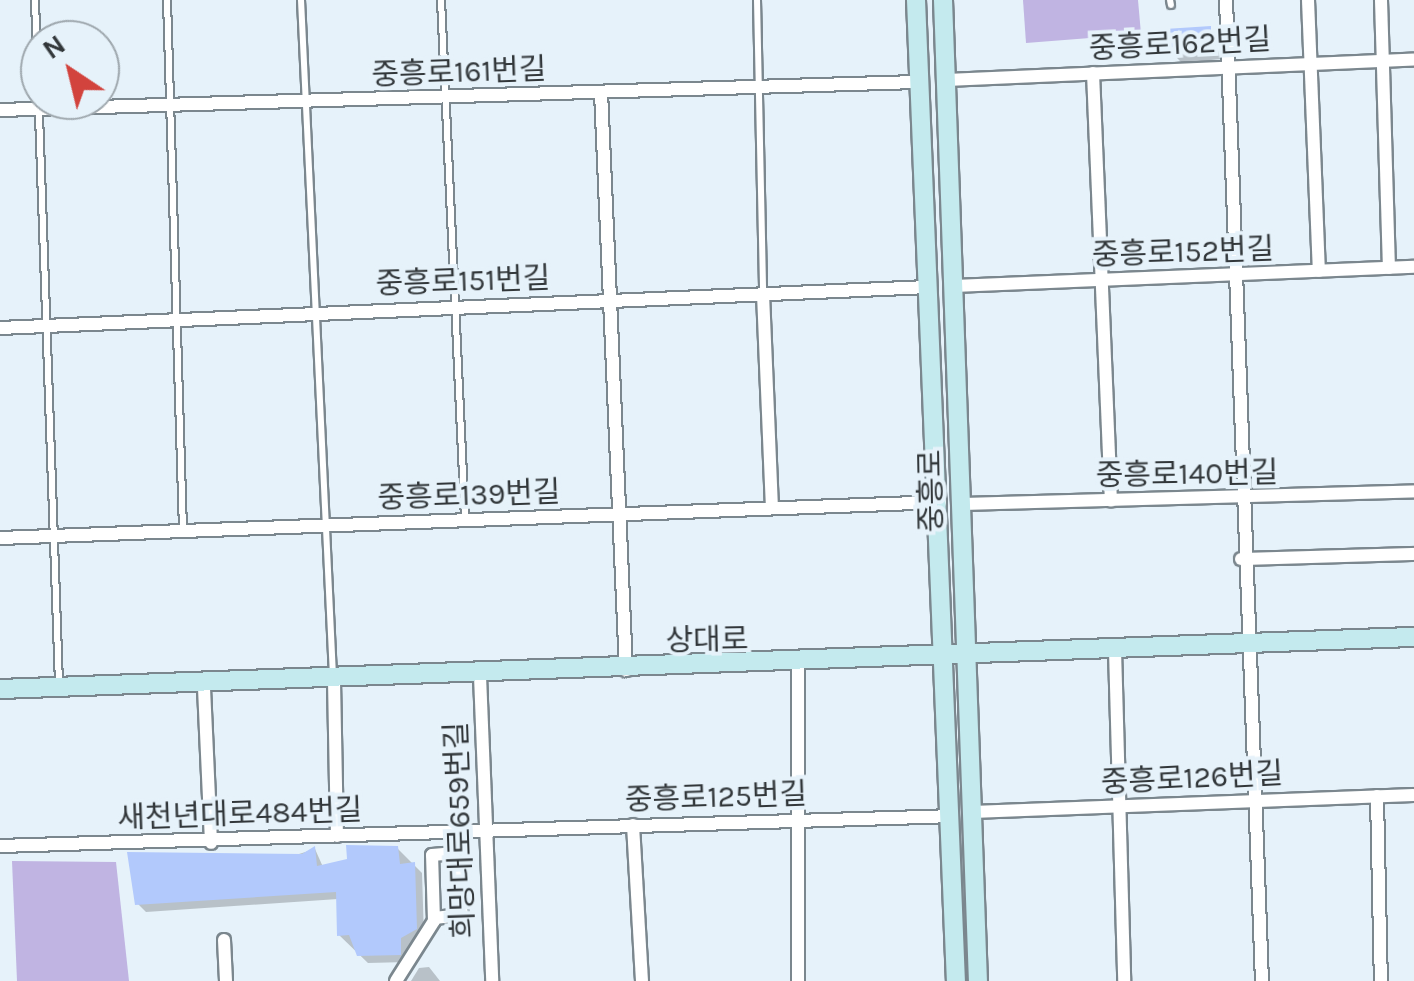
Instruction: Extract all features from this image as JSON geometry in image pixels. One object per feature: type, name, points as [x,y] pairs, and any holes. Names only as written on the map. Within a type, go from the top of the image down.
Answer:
[{"type":"main road","name":"중흥로","points":[[916,0],[940,502],[972,812],[978,981]]},
{"type":"main road","name":"중흥로","points":[[942,0],[948,80],[960,504],[952,816],[956,981]]},
{"type":"main road","name":"상대로","points":[[0,689],[204,688],[798,666],[954,655],[1414,637]]},
{"type":"street","points":[[1226,0],[1243,642],[1262,981]]},
{"type":"street","points":[[1308,0],[1320,272]]},
{"type":"street","points":[[1381,0],[1389,268]]},
{"type":"street","name":"중흥로162번길","points":[[948,80],[1414,60]]},
{"type":"street","points":[[1092,73],[1110,501]]},
{"type":"street","name":"중흥로161번길","points":[[120,107],[919,82]]},
{"type":"street","points":[[601,92],[626,670]]},
{"type":"street","name":"중흥로152번길","points":[[954,286],[1414,267]]},
{"type":"street","name":"중흥로151번길","points":[[0,328],[929,287]]},
{"type":"street","points":[[764,294],[772,508]]},
{"type":"street","name":"중흥로140번길","points":[[960,504],[1240,500],[1414,491]]},
{"type":"street","name":"중흥로139번길","points":[[0,538],[940,502]]},
{"type":"street","points":[[1241,560],[1414,554]]},
{"type":"street","points":[[1115,650],[1124,981]]},
{"type":"street","points":[[798,666],[795,820],[798,981]]},
{"type":"street","name":"희망대로659번길","points":[[480,676],[481,829],[492,981]]},
{"type":"street","points":[[334,681],[337,836]]},
{"type":"street","points":[[204,688],[211,842]]},
{"type":"street","name":"중흥로126번길","points":[[972,812],[1414,794]]},
{"type":"street","points":[[1377,796],[1380,981]]},
{"type":"street","name":"중흥로125번길","points":[[481,829],[952,816]]},
{"type":"street","points":[[632,824],[642,981]]},
{"type":"street","name":"새천년대로484번길","points":[[0,846],[211,842],[481,829]]},
{"type":"street","points":[[396,981],[434,918],[432,855],[454,853],[462,915],[434,918]]},
{"type":"street","points":[[458,889],[486,888]]},
{"type":"street","points":[[224,940],[226,981]]},
{"type":"lane","points":[[167,0],[183,532]]},
{"type":"lane","points":[[301,0],[302,102],[334,681]]},
{"type":"lane","points":[[441,0],[465,520]]},
{"type":"lane","points":[[757,0],[764,294]]},
{"type":"lane","points":[[39,120],[60,687]]},
{"type":"shaded area","points":[[1023,0],[1138,0],[1141,34],[1026,43]]},
{"type":"shaded area","points":[[12,861],[116,862],[129,981],[17,981]]},
{"type":"building","points":[[1211,26],[1211,49],[1169,53],[1165,29]]},
{"type":"building","points":[[346,845],[398,846],[400,864],[415,862],[417,929],[401,938],[401,955],[357,956],[349,935],[337,936],[336,892],[135,905],[127,852],[302,854],[315,846],[317,866],[347,859]]}]
